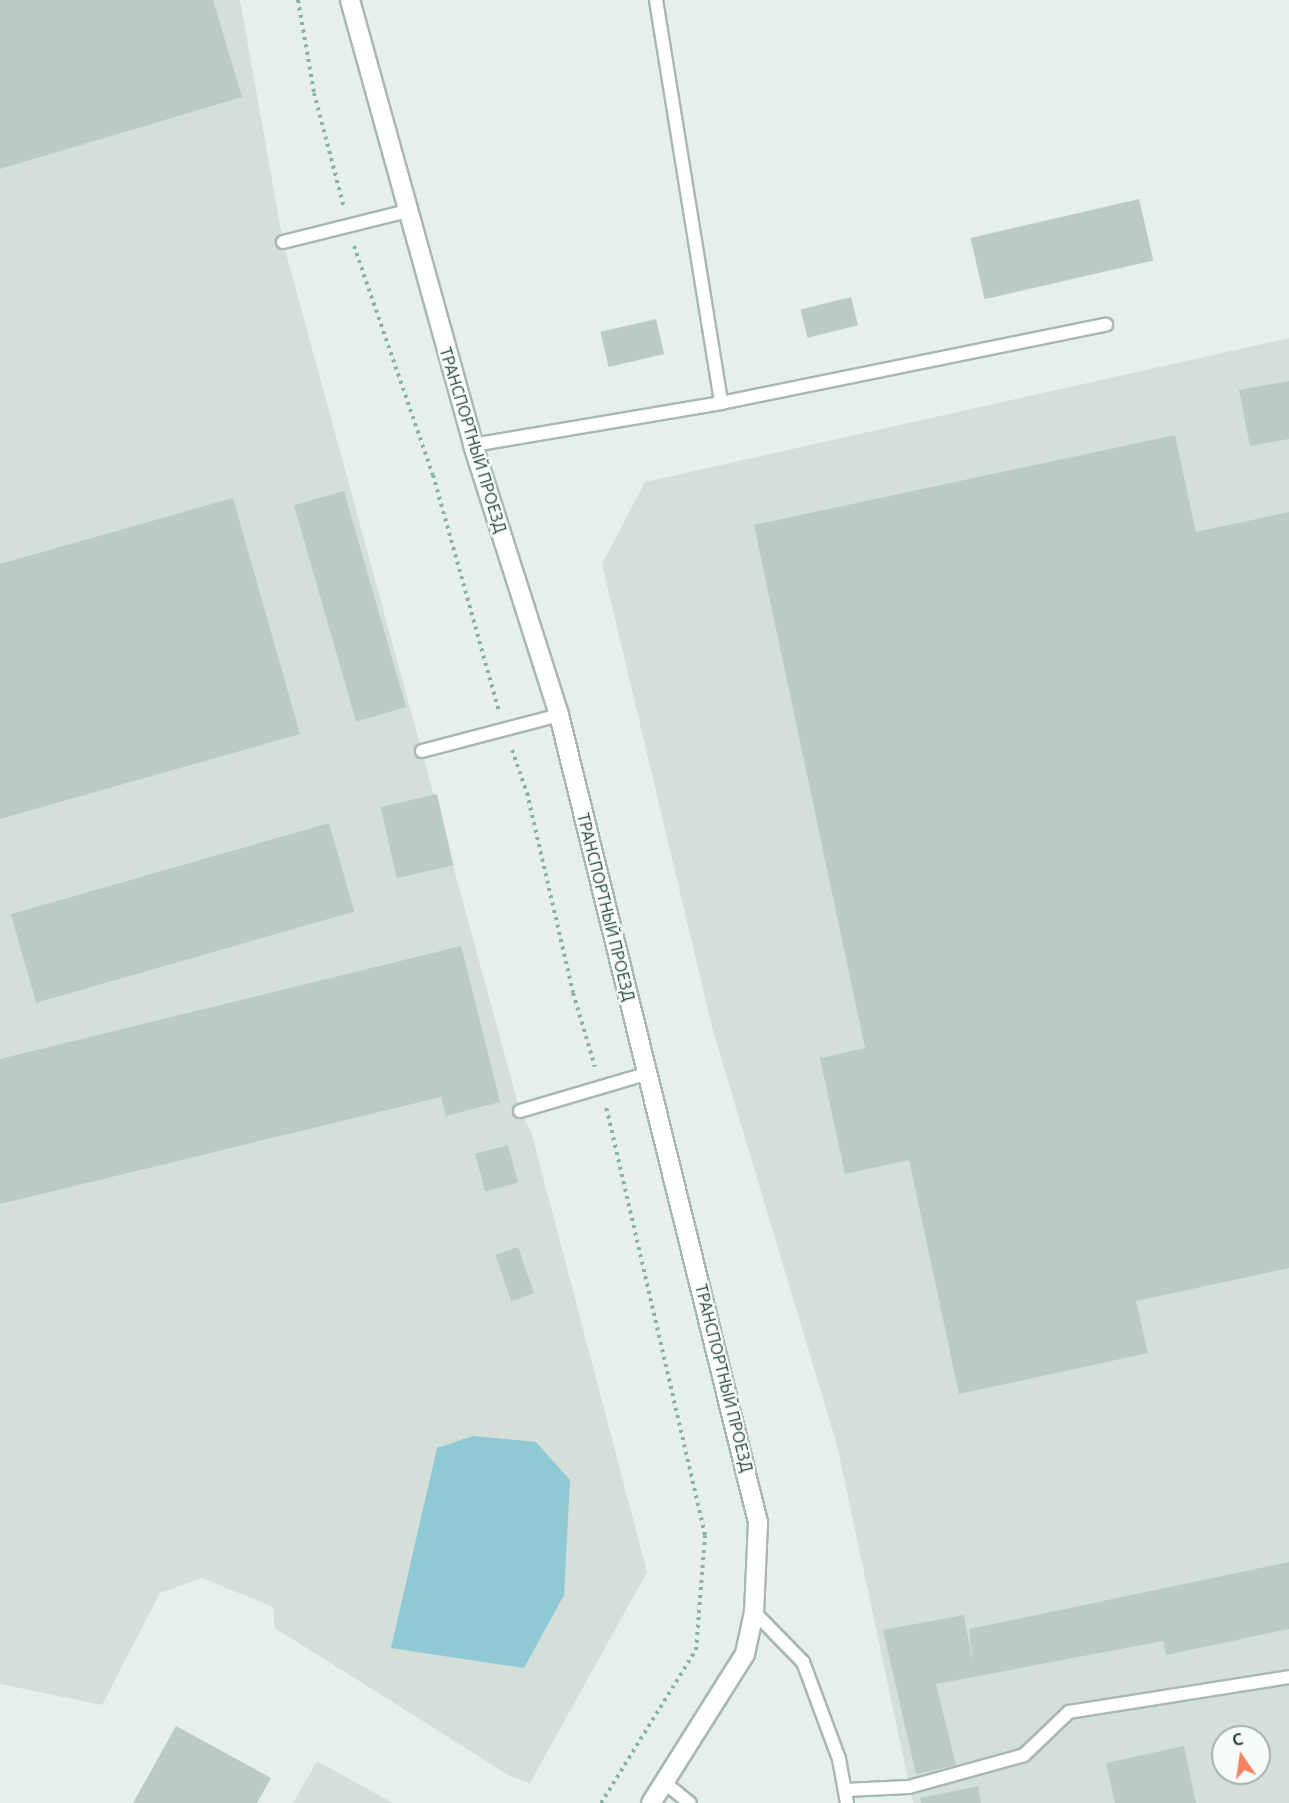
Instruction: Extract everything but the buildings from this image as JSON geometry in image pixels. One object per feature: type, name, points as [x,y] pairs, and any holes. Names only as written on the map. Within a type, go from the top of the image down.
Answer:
[{"type":"main road","name":"ТРАНСПОРТНЫЙ ПРОЕЗД","points":[[350,0],[406,211],[473,445],[559,715],[646,1074],[750,1480],[758,1522],[754,1612],[745,1654],[651,1803]]},
{"type":"lane","points":[[656,0],[721,403]]},
{"type":"lane","points":[[283,242],[406,211]]},
{"type":"lane","points":[[473,445],[721,403],[1106,325]]},
{"type":"lane","points":[[422,751],[504,727],[559,715]]},
{"type":"lane","points":[[520,1111],[646,1074]]},
{"type":"lane","points":[[754,1612],[803,1662],[839,1759],[847,1803]]},
{"type":"lane","points":[[845,1790],[909,1787],[1024,1755],[1070,1712],[1289,1677]]},
{"type":"lane","points":[[665,1783],[690,1803]]},
{"type":"path","points":[[298,0],[314,93],[348,226],[433,475],[504,727],[527,793],[573,993],[602,1087],[705,1535],[696,1650],[601,1803]]},
{"type":"shaded area","points":[[0,0],[240,0],[283,242],[520,1111],[531,1131],[647,1572],[530,1783],[510,1776],[275,1628],[273,1607],[202,1578],[160,1593],[102,1705],[0,1684]]},
{"type":"shaded area","points":[[1289,338],[1289,1803],[913,1803],[837,1445],[713,1031],[602,564],[645,482]]},
{"type":"shaded area","points":[[317,1761],[393,1803],[293,1803]]},
{"type":"water","points":[[473,1436],[536,1442],[570,1480],[564,1595],[524,1668],[391,1648],[437,1448]]}]
